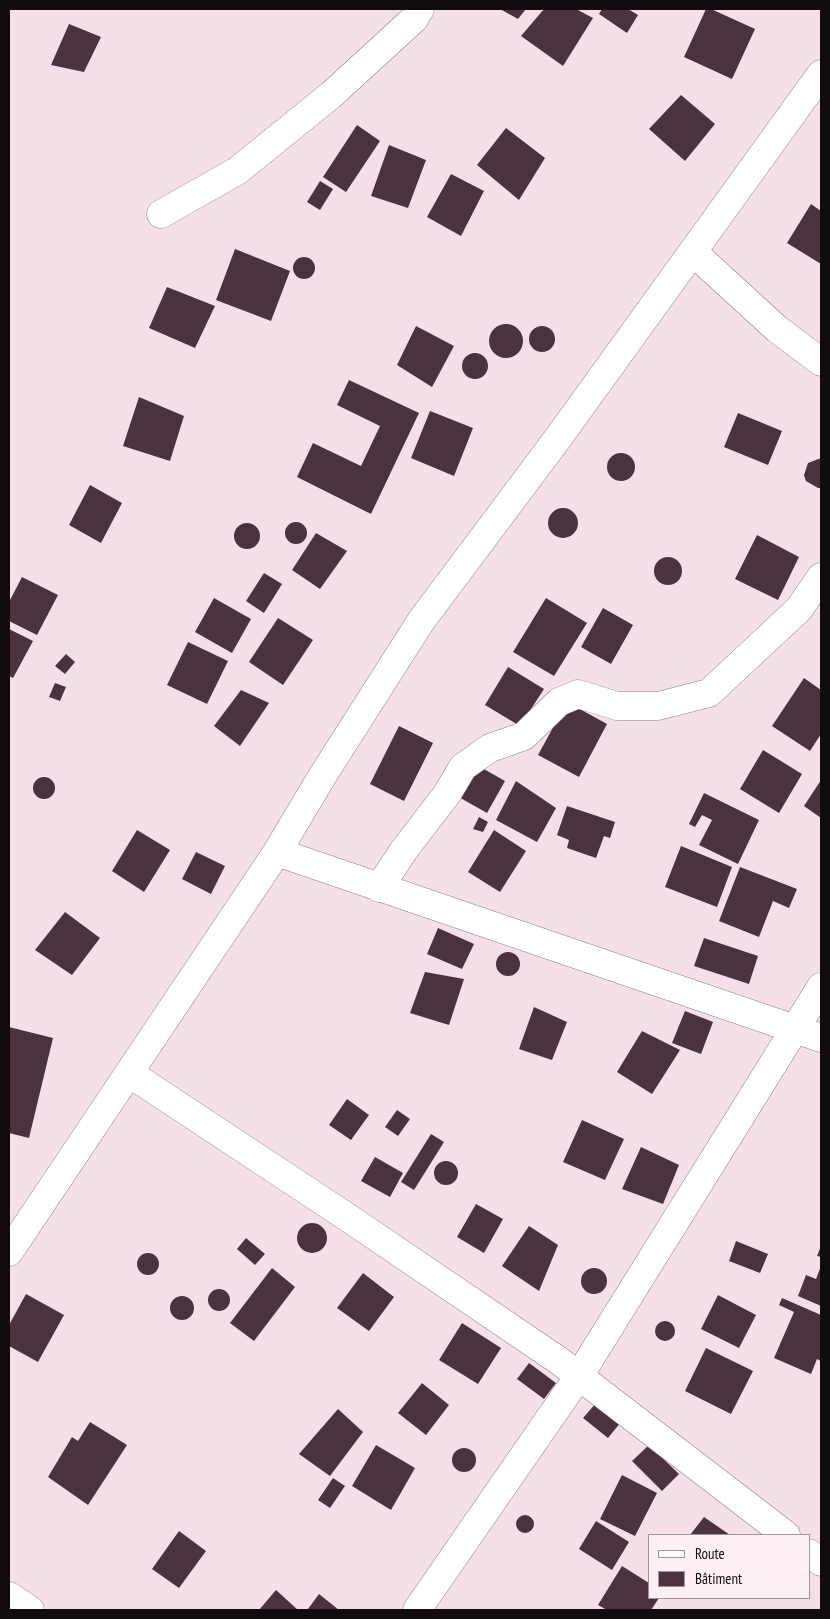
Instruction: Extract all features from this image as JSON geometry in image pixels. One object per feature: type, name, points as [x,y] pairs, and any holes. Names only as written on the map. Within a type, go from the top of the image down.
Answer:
[{"type":"street","points":[[161,214],[236,171],[330,95],[414,19],[420,9]]},
{"type":"street","points":[[9,1252],[277,852],[323,775],[421,621],[558,438],[821,74]]},
{"type":"street","points":[[693,252],[777,329],[821,362]]},
{"type":"street","points":[[379,888],[404,850],[447,794],[463,768],[490,748],[524,736],[559,702],[578,694],[617,706],[658,706],[709,693],[799,609],[821,577]]},
{"type":"street","points":[[277,852],[821,1038]]},
{"type":"street","points":[[417,1610],[579,1376],[821,987]]},
{"type":"street","points":[[129,1073],[347,1217],[579,1376],[785,1534]]},
{"type":"street","points":[[810,1553],[821,1562]]},
{"type":"street","points":[[9,1596],[30,1610]]},
{"type":"building","points":[[500,9],[526,9],[518,19]]},
{"type":"building","points":[[544,9],[576,9],[593,18],[563,66],[521,36]]},
{"type":"building","points":[[602,9],[628,9],[638,15],[627,33],[599,14]]},
{"type":"building","points":[[706,9],[711,9],[755,29],[732,79],[684,57]]},
{"type":"building","points":[[69,24],[101,37],[84,72],[51,65]]},
{"type":"building","points":[[681,95],[715,124],[685,161],[649,129]]},
{"type":"building","points":[[357,125],[380,141],[346,192],[323,177]]},
{"type":"building","points":[[506,128],[545,158],[519,200],[477,165]]},
{"type":"building","points":[[389,145],[426,160],[408,208],[371,196]]},
{"type":"building","points":[[451,174],[484,191],[461,236],[427,217]]},
{"type":"building","points":[[320,181],[333,189],[320,210],[307,202]]},
{"type":"building","points":[[811,204],[821,211],[821,264],[787,243]]},
{"type":"building","points":[[235,249],[290,271],[271,321],[216,300]]},
{"type":"building","points":[[304,257],[314,264],[315,268],[308,278],[304,279],[294,272],[293,268],[300,258]]},
{"type":"building","points":[[167,287],[215,306],[195,348],[149,328]]},
{"type":"building","points":[[506,324],[518,329],[523,341],[518,353],[506,358],[494,353],[489,341],[494,329]]},
{"type":"building","points":[[416,326],[454,346],[432,387],[397,365]]},
{"type":"building","points":[[542,326],[551,330],[555,339],[551,348],[542,352],[533,348],[529,339],[533,330]]},
{"type":"building","points":[[475,353],[484,357],[488,366],[484,375],[475,379],[466,375],[462,366],[466,357]]},
{"type":"building","points":[[349,380],[419,413],[371,514],[297,477],[313,443],[361,466],[380,426],[337,405]]},
{"type":"building","points":[[139,397],[184,416],[170,461],[123,446]]},
{"type":"building","points":[[430,411],[473,428],[454,476],[411,458]]},
{"type":"building","points":[[738,413],[782,431],[768,465],[724,447]]},
{"type":"building","points":[[621,453],[631,457],[635,467],[631,477],[621,481],[611,477],[607,467],[611,457]]},
{"type":"building","points":[[821,458],[821,488],[818,488],[806,481],[804,475],[808,463]]},
{"type":"building","points":[[90,485],[122,503],[101,543],[69,525]]},
{"type":"building","points":[[563,508],[569,509],[577,517],[577,529],[569,537],[563,538],[557,537],[549,529],[548,523],[549,517],[557,509]]},
{"type":"building","points":[[296,522],[304,525],[307,533],[304,541],[296,544],[288,541],[285,533],[288,525]]},
{"type":"building","points":[[247,523],[256,527],[260,536],[256,545],[247,549],[238,545],[234,536],[238,527]]},
{"type":"building","points":[[316,533],[347,551],[320,589],[292,570]]},
{"type":"building","points":[[757,535],[799,557],[778,600],[735,579]]},
{"type":"building","points":[[668,557],[678,561],[682,571],[678,581],[668,585],[658,581],[654,571],[658,561]]},
{"type":"building","points":[[264,573],[282,584],[264,613],[246,601]]},
{"type":"building","points":[[22,577],[58,595],[37,635],[9,621],[9,602]]},
{"type":"building","points":[[214,598],[251,619],[232,653],[195,632]]},
{"type":"building","points":[[546,598],[587,623],[554,676],[513,652]]},
{"type":"building","points":[[603,608],[633,625],[611,664],[581,647]]},
{"type":"building","points":[[278,618],[313,640],[283,685],[249,662]]},
{"type":"building","points":[[9,629],[33,641],[13,678],[9,676]]},
{"type":"building","points":[[188,642],[228,661],[207,704],[167,685]]},
{"type":"building","points":[[66,654],[75,662],[65,674],[55,666]]},
{"type":"building","points":[[508,667],[544,689],[520,726],[485,705]]},
{"type":"building","points":[[804,678],[821,690],[821,734],[810,751],[772,726]]},
{"type":"building","points":[[55,683],[66,687],[60,701],[49,697]]},
{"type":"building","points":[[241,690],[269,703],[240,746],[214,726]]},
{"type":"building","points":[[567,702],[607,724],[579,777],[538,755]]},
{"type":"building","points":[[399,726],[433,743],[404,801],[370,784]]},
{"type":"building","points":[[763,750],[802,774],[779,813],[740,789]]},
{"type":"building","points":[[475,764],[505,781],[487,813],[457,796]]},
{"type":"building","points":[[44,777],[52,780],[55,788],[52,796],[44,799],[36,796],[33,788],[36,780]]},
{"type":"building","points":[[821,780],[821,818],[804,806]]},
{"type":"building","points":[[516,781],[556,808],[537,842],[496,820]]},
{"type":"building","points":[[704,793],[759,820],[738,864],[699,845],[712,820],[702,815],[695,827],[689,824]]},
{"type":"building","points":[[567,806],[615,822],[610,838],[604,836],[596,858],[567,848],[569,840],[557,835]]},
{"type":"building","points":[[479,817],[488,822],[483,832],[473,829]]},
{"type":"building","points":[[137,830],[170,850],[144,892],[112,871]]},
{"type":"building","points":[[494,830],[526,851],[500,892],[468,872]]},
{"type":"building","points":[[681,846],[732,867],[717,907],[665,887]]},
{"type":"building","points":[[196,852],[225,866],[211,894],[182,879]]},
{"type":"building","points":[[740,867],[797,889],[789,908],[773,901],[759,937],[719,921]]},
{"type":"building","points":[[65,912],[100,938],[72,975],[35,950]]},
{"type":"building","points":[[438,928],[474,944],[462,969],[427,954]]},
{"type":"building","points":[[704,938],[758,956],[749,984],[694,966]]},
{"type":"building","points":[[508,952],[513,953],[519,959],[519,969],[513,975],[508,976],[503,975],[497,969],[496,964],[497,959],[503,953]]},
{"type":"building","points":[[425,972],[464,979],[449,1025],[410,1013]]},
{"type":"building","points":[[534,1007],[567,1022],[552,1060],[519,1049]]},
{"type":"building","points":[[685,1011],[713,1022],[701,1054],[672,1043]]},
{"type":"building","points":[[9,1027],[53,1038],[29,1138],[9,1133]]},
{"type":"building","points":[[642,1031],[680,1050],[652,1094],[617,1072]]},
{"type":"building","points":[[347,1099],[369,1115],[351,1140],[329,1125]]},
{"type":"building","points":[[397,1110],[410,1119],[398,1136],[385,1127]]},
{"type":"building","points":[[582,1120],[624,1139],[605,1180],[563,1162]]},
{"type":"building","points":[[431,1134],[444,1142],[414,1190],[401,1182]]},
{"type":"building","points":[[641,1147],[679,1165],[663,1204],[622,1189]]},
{"type":"building","points":[[375,1157],[403,1173],[390,1197],[361,1181]]},
{"type":"building","points":[[446,1161],[454,1165],[458,1173],[454,1181],[446,1185],[438,1181],[434,1173],[438,1165]]},
{"type":"building","points":[[476,1204],[503,1219],[484,1253],[457,1237]]},
{"type":"building","points":[[312,1223],[323,1227],[327,1238],[323,1249],[312,1253],[301,1249],[297,1238],[301,1227]]},
{"type":"building","points":[[529,1226],[558,1245],[539,1291],[502,1266]]},
{"type":"building","points":[[246,1238],[265,1254],[255,1265],[237,1249]]},
{"type":"building","points":[[736,1241],[768,1254],[760,1273],[729,1261]]},
{"type":"building","points":[[821,1246],[821,1257],[817,1256]]},
{"type":"building","points":[[148,1253],[156,1256],[159,1264],[156,1272],[148,1275],[140,1272],[137,1264],[140,1256]]},
{"type":"building","points":[[821,1266],[821,1306],[798,1296],[806,1275],[816,1279]]},
{"type":"building","points":[[272,1268],[295,1287],[254,1341],[230,1323]]},
{"type":"building","points":[[594,1268],[603,1272],[607,1281],[603,1290],[594,1294],[585,1290],[581,1281],[585,1272]]},
{"type":"building","points":[[363,1273],[394,1297],[369,1331],[337,1308]]},
{"type":"building","points":[[219,1289],[227,1292],[230,1300],[227,1308],[219,1311],[211,1308],[208,1300],[211,1292]]},
{"type":"building","points":[[26,1294],[64,1315],[38,1362],[9,1346],[9,1325]]},
{"type":"building","points":[[718,1295],[756,1315],[739,1348],[701,1329]]},
{"type":"building","points":[[182,1296],[190,1300],[194,1308],[190,1316],[182,1320],[174,1316],[170,1308],[174,1300]]},
{"type":"building","points":[[782,1298],[821,1315],[821,1361],[817,1359],[811,1374],[774,1358],[794,1312],[779,1305]]},
{"type":"building","points":[[661,1321],[669,1321],[675,1327],[675,1335],[669,1341],[661,1341],[655,1335],[655,1327]]},
{"type":"building","points":[[462,1323],[501,1348],[478,1384],[439,1360]]},
{"type":"building","points":[[706,1348],[753,1371],[731,1414],[685,1391]]},
{"type":"building","points":[[529,1363],[556,1383],[544,1399],[517,1379]]},
{"type":"building","points":[[422,1383],[449,1405],[426,1435],[398,1413]]},
{"type":"building","points":[[597,1402],[621,1422],[608,1438],[583,1418]]},
{"type":"building","points":[[338,1409],[363,1432],[330,1476],[299,1454]]},
{"type":"building","points":[[90,1422],[127,1445],[88,1505],[48,1477],[72,1437],[78,1441]]},
{"type":"building","points":[[376,1445],[415,1468],[391,1510],[352,1486]]},
{"type":"building","points":[[649,1445],[679,1474],[662,1491],[632,1461]]},
{"type":"building","points":[[464,1448],[473,1451],[476,1460],[473,1469],[464,1472],[455,1469],[452,1460],[455,1451]]},
{"type":"building","points":[[622,1475],[657,1493],[635,1536],[600,1519]]},
{"type":"building","points":[[333,1478],[345,1486],[330,1508],[318,1500]]},
{"type":"building","points":[[525,1515],[533,1520],[534,1524],[529,1532],[525,1533],[517,1528],[516,1524],[521,1516]]},
{"type":"building","points":[[704,1517],[729,1534],[691,1534]]},
{"type":"building","points":[[596,1521],[629,1542],[612,1570],[579,1549]]},
{"type":"building","points":[[179,1531],[206,1551],[179,1588],[152,1569]]},
{"type":"building","points":[[622,1566],[648,1582],[648,1599],[658,1599],[651,1610],[607,1610],[598,1605]]},
{"type":"building","points":[[276,1590],[298,1610],[259,1610]]},
{"type":"building","points":[[319,1594],[339,1610],[308,1609]]}]
